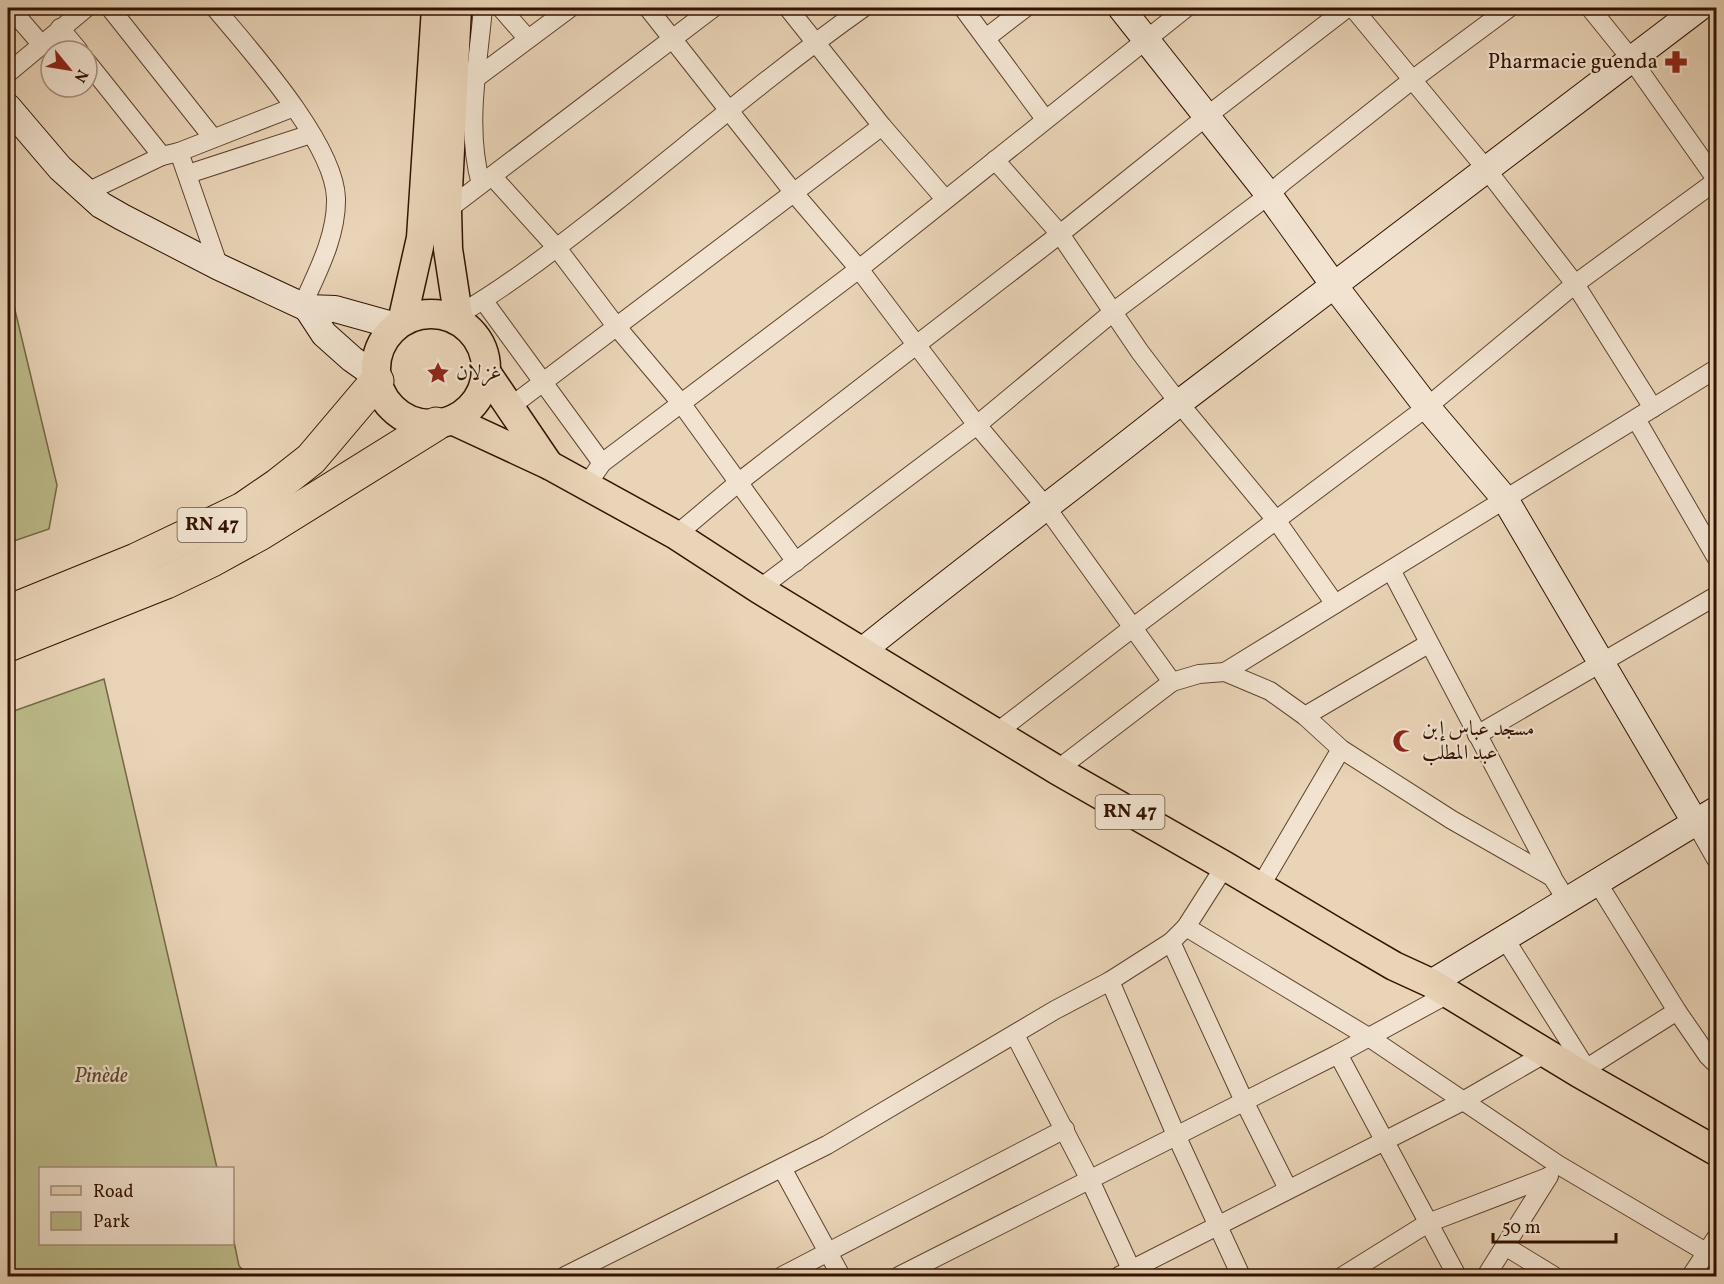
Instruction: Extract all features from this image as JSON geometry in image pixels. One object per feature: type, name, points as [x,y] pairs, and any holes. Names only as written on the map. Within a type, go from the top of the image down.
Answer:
[{"type":"highway","name":"RN 47","points":[[8,612],[136,560],[243,509],[310,459],[377,379]]},
{"type":"highway","name":"RN 47","points":[[8,645],[166,582],[212,560],[261,534],[444,422]]},
{"type":"main road","points":[[399,324],[421,238],[436,8]]},
{"type":"main road","points":[[457,8],[464,82],[447,210],[448,249],[458,318]]},
{"type":"main road","points":[[430,313],[458,318],[480,342],[485,357],[486,372],[483,387],[476,401],[465,412],[444,422],[420,423],[405,418],[383,396],[377,379],[376,362],[380,349],[387,336],[399,324],[415,316],[430,313]]},
{"type":"main road","name":"RN 47","points":[[486,372],[549,465]]},
{"type":"main road","name":"RN 47","points":[[444,422],[549,465],[676,535],[759,590],[1057,770],[1394,966],[1439,988],[1716,1151]]},
{"type":"street","points":[[10,8],[39,42]]},
{"type":"street","points":[[47,39],[86,8]]},
{"type":"street","points":[[110,8],[213,138]]},
{"type":"street","points":[[215,8],[294,107],[325,157],[333,180],[336,199],[333,222],[322,260],[304,307]]},
{"type":"street","points":[[483,8],[464,82],[476,165],[487,180],[557,248],[616,326],[681,403],[796,562]]},
{"type":"street","points":[[501,8],[527,38]]},
{"type":"street","points":[[464,82],[570,8]]},
{"type":"street","points":[[648,8],[794,193],[859,269],[977,425],[1046,507],[1131,629],[1172,682]]},
{"type":"street","points":[[447,210],[713,8]]},
{"type":"street","points":[[788,8],[882,126],[945,199]]},
{"type":"street","points":[[458,318],[557,248],[815,42],[863,8]]},
{"type":"street","points":[[963,8],[1045,119]]},
{"type":"street","points":[[986,38],[1025,8]]},
{"type":"street","points":[[1121,8],[1269,195],[1333,284],[1427,407],[1505,499],[1602,662],[1706,816],[1716,859]]},
{"type":"street","points":[[585,486],[602,463],[859,269],[1186,8]]},
{"type":"street","points":[[676,535],[739,482],[1347,8]]},
{"type":"street","points":[[1353,8],[1487,170],[1575,284],[1653,408]]},
{"type":"street","points":[[759,590],[977,425],[1113,312],[1269,195],[1412,80],[1509,8]]},
{"type":"street","points":[[996,733],[1427,407],[1575,284],[1716,180],[1632,60],[1590,8]]},
{"type":"street","points":[[862,651],[1333,284],[1699,8]]},
{"type":"street","points":[[60,28],[69,39]]},
{"type":"street","points":[[8,73],[39,46]]},
{"type":"street","points":[[99,75],[188,174],[219,267]]},
{"type":"street","points":[[8,107],[60,168],[86,193],[122,218],[304,307],[334,309],[399,324]]},
{"type":"street","points":[[86,193],[171,154],[294,107]]},
{"type":"street","points":[[510,407],[882,126]]},
{"type":"street","points":[[188,174],[311,134]]},
{"type":"street","points":[[995,160],[1060,234],[1140,352],[1276,520],[1335,604]]},
{"type":"street","points":[[483,300],[602,463]]},
{"type":"street","points":[[304,307],[324,334],[377,379]]},
{"type":"street","points":[[1225,672],[1716,369]]},
{"type":"street","points":[[1636,419],[1716,556]]},
{"type":"street","points":[[1391,570],[1428,644],[1552,877],[1566,899]]},
{"type":"street","points":[[1477,735],[1716,596]]},
{"type":"street","points":[[1305,716],[1428,644]]},
{"type":"street","points":[[1057,770],[1172,682],[1199,674],[1225,672],[1270,691],[1305,716],[1341,749],[1452,820],[1552,877]]},
{"type":"street","points":[[1260,887],[1341,749]]},
{"type":"street","points":[[899,1276],[1370,1038],[1505,939],[1566,899],[1706,816]]},
{"type":"street","points":[[565,1276],[827,1145],[1110,981],[1171,942],[1186,927],[1225,866]]},
{"type":"street","points":[[1597,882],[1677,1011],[1714,1057]]},
{"type":"street","points":[[1186,927],[1370,1038],[1463,1101],[1553,1171],[1713,1250],[1691,1276]]},
{"type":"street","points":[[1505,939],[1582,1071],[1677,1011]]},
{"type":"street","points":[[1171,942],[1287,1189]]},
{"type":"street","points":[[1110,981],[1176,1135],[1241,1276]]},
{"type":"street","points":[[1015,1035],[1090,1180],[1125,1273],[1463,1101],[1546,1053]]},
{"type":"street","points":[[1338,1054],[1457,1276]]},
{"type":"street","points":[[782,1276],[1065,1129]]},
{"type":"street","points":[[782,1168],[841,1276]]},
{"type":"street","points":[[1343,1276],[1428,1223],[1553,1171]]},
{"type":"street","points":[[1486,1276],[1553,1171]]},
{"type":"street","points":[[1505,1246],[1554,1276]]},
{"type":"green space","points":[[8,281],[57,485],[49,529],[8,543]]},
{"type":"green space","name":"Pinède","points":[[104,679],[217,1167],[39,1167],[39,1245],[234,1245],[234,1242],[239,1266],[249,1276],[8,1276],[8,713]]},
{"type":"place","name":"Pharmacie guenda","points":[[1676,62]]},
{"type":"place","name":"غزلان","points":[[438,373]]},
{"type":"place","name":"مسجد عباس إبن عبد المطلب","points":[[1404,741]]}]
